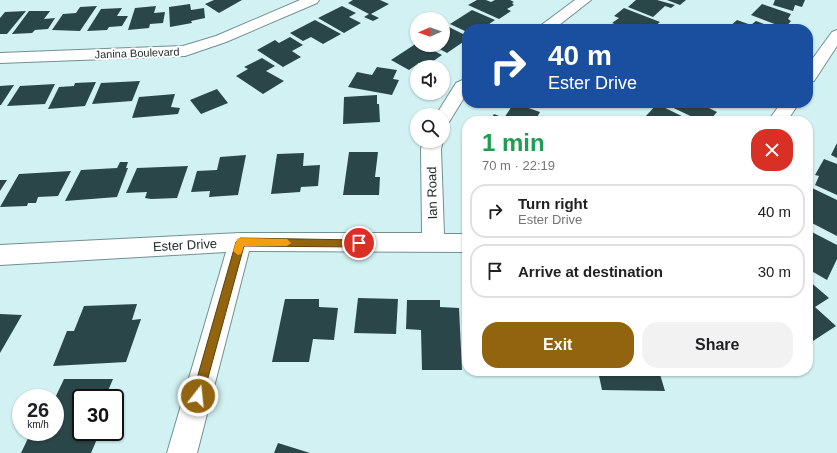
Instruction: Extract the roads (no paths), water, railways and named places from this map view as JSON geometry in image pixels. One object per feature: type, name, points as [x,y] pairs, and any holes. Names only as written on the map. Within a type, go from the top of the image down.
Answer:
[{"type":"street","name":"Janina Boulevard","points":[[0,58],[185,51],[221,39],[312,0]]},
{"type":"street","points":[[551,24],[584,0]]},
{"type":"street","points":[[813,70],[837,35]]},
{"type":"street","points":[[449,108],[462,87]]},
{"type":"street","name":"Ian Road","points":[[431,148],[433,244]]},
{"type":"street","points":[[182,453],[240,242]]},
{"type":"street","name":"Ester Drive","points":[[0,255],[240,242],[462,244]]}]
